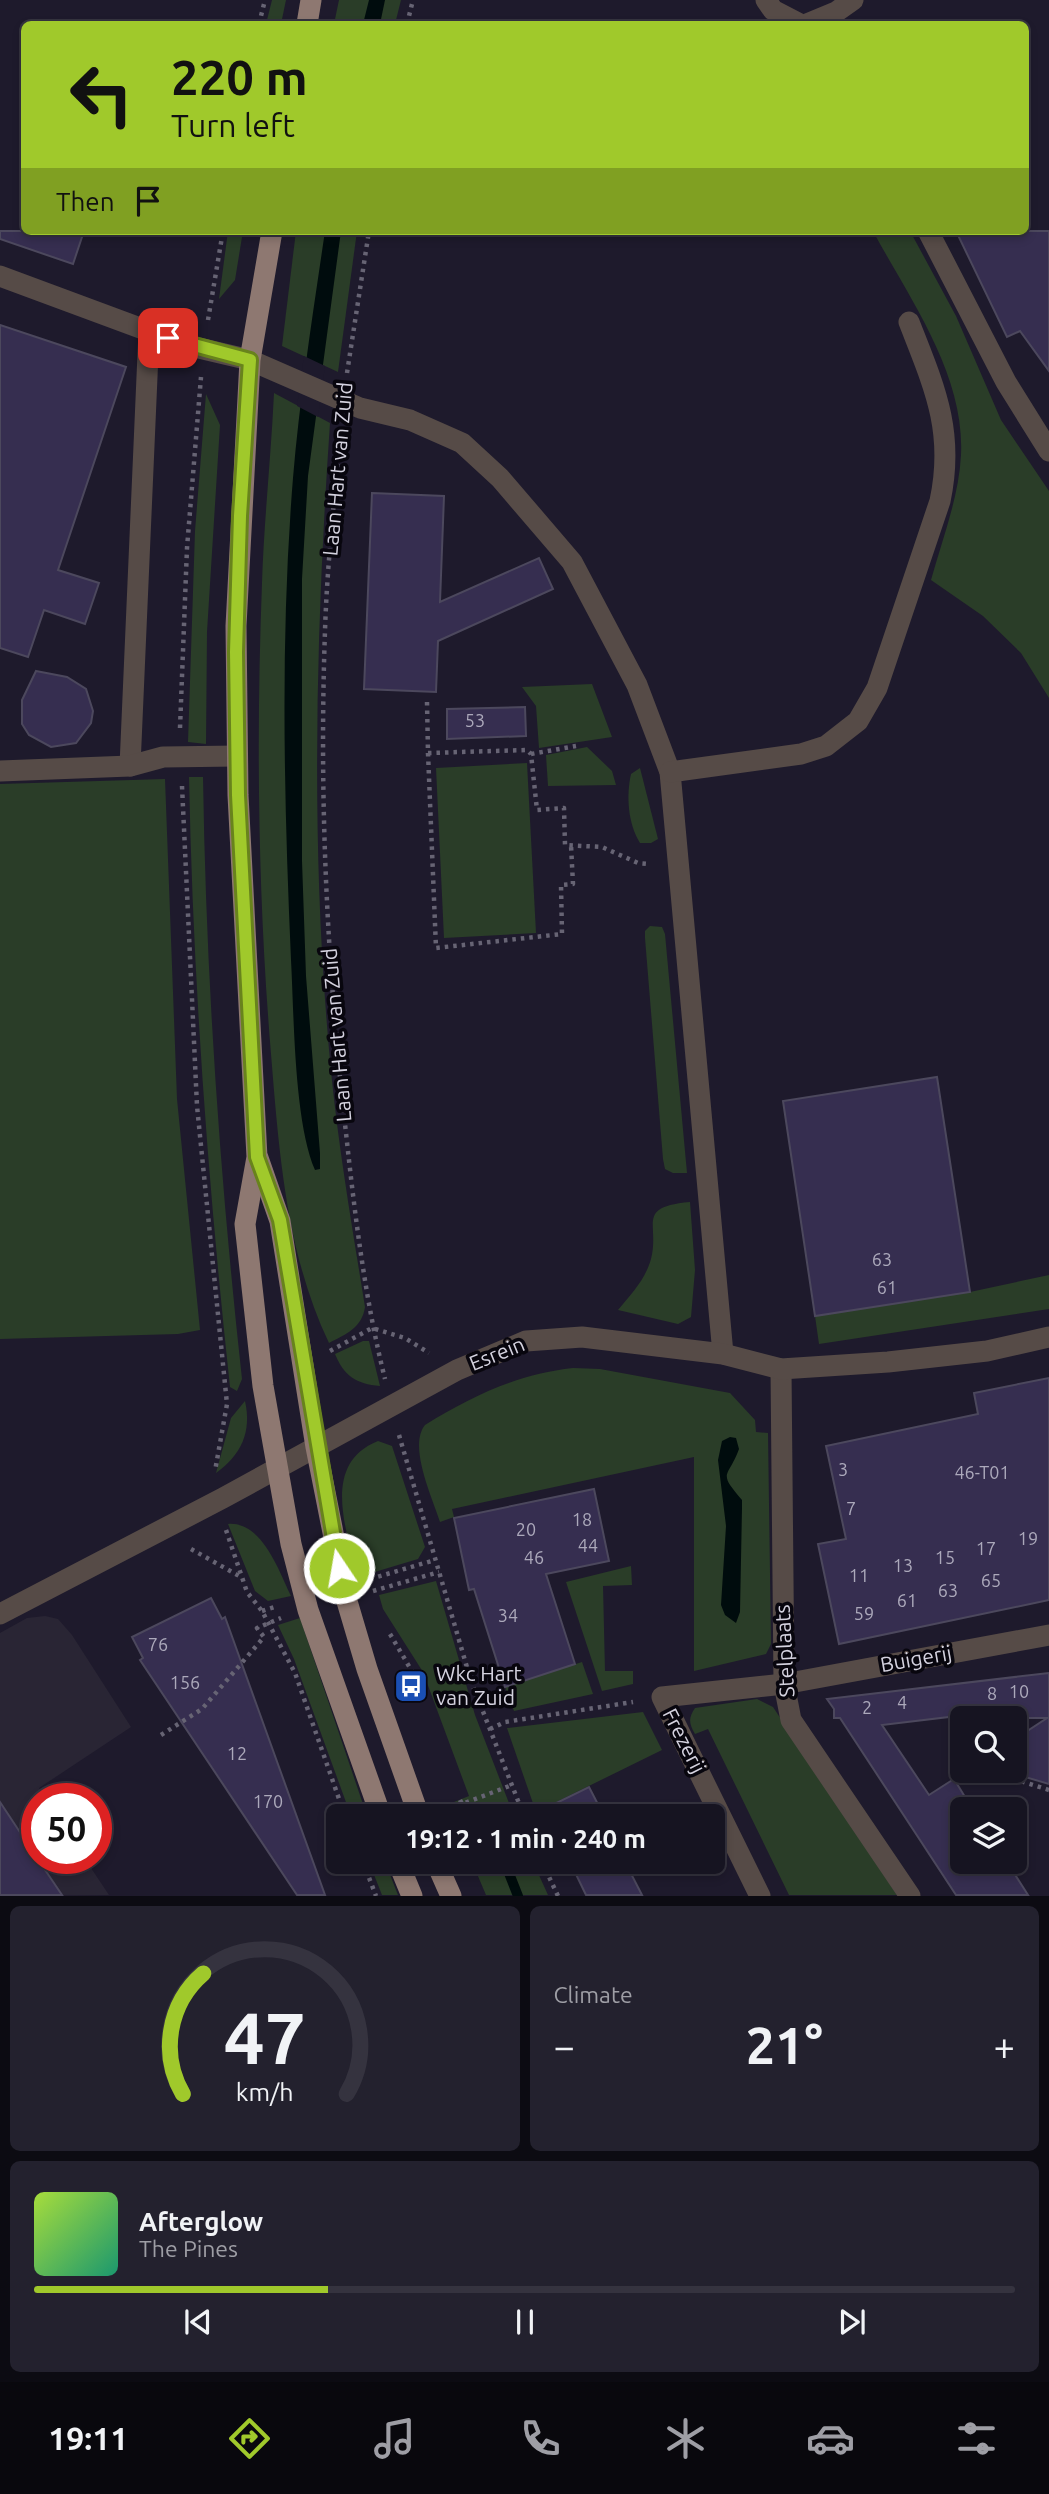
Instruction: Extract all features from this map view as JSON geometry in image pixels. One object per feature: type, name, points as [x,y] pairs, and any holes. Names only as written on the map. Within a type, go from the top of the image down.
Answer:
[{"type":"main road","points":[[308,21],[311,0]]},
{"type":"main road","points":[[271,235],[250,360],[237,613],[237,756],[257,1157],[245,1224],[263,1387],[276,1470],[305,1598],[377,1804]]},
{"type":"main road","points":[[257,1157],[280,1220],[316,1447],[354,1626],[415,1804]]},
{"type":"main road","points":[[403,1874],[412,1895]]},
{"type":"main road","points":[[442,1874],[452,1895]]},
{"type":"street","points":[[766,0],[772,10],[794,21]]},
{"type":"street","points":[[814,21],[836,12],[853,0]]},
{"type":"street","points":[[930,235],[1006,383],[1049,451]]},
{"type":"street","points":[[0,276],[186,345],[204,347],[250,360],[342,401],[427,426],[462,443],[500,478],[572,562],[600,610],[637,685],[670,772],[723,1354]]},
{"type":"street","points":[[670,772],[801,754],[826,746],[858,720],[877,688],[940,501],[946,474],[939,399],[909,322]]},
{"type":"street","points":[[130,766],[149,331]]},
{"type":"street","points":[[0,771],[130,766],[163,757],[237,756]]},
{"type":"street","name":"Esrein","points":[[0,1614],[276,1470],[457,1370],[526,1341],[551,1336],[582,1337],[723,1354],[781,1369],[888,1362],[988,1351],[1049,1337]]},
{"type":"street","name":"Stelplaats","points":[[781,1369],[783,1684],[791,1720],[910,1895]]},
{"type":"street","name":"Buigerij","points":[[783,1684],[1049,1635]]},
{"type":"street","name":"Frezerij","points":[[760,1895],[662,1697],[783,1684]]},
{"type":"path","points":[[260,21],[265,0]]},
{"type":"path","points":[[408,21],[412,0]]},
{"type":"path","points":[[222,235],[204,347],[187,548],[181,756],[197,1106],[227,1404],[214,1465],[216,1502],[247,1592],[268,1622],[295,1673],[341,1804]]},
{"type":"path","name":"Laan Hart van Zuid","points":[[368,235],[342,401],[325,630],[325,865],[333,1017],[372,1328],[391,1406],[471,1681],[519,1804]]},
{"type":"path","points":[[427,702],[436,948],[562,934],[561,885],[573,884],[571,845]]},
{"type":"path","points":[[531,754],[576,746]]},
{"type":"path","points":[[428,753],[527,750],[531,754],[537,810],[564,808],[565,845],[602,847],[638,863],[678,863]]},
{"type":"path","points":[[372,1328],[405,1338],[457,1370]]},
{"type":"path","points":[[160,1531],[242,1577]]},
{"type":"path","points":[[373,1602],[370,1592],[439,1572]]},
{"type":"path","points":[[161,1735],[202,1709],[217,1688],[264,1637],[257,1628],[286,1616]]},
{"type":"path","points":[[389,1632],[413,1672]]},
{"type":"path","points":[[490,1729],[505,1722],[662,1697]]},
{"type":"path","points":[[1027,1783],[1049,1790]]},
{"type":"path","points":[[460,1800],[462,1804],[512,1785]]},
{"type":"path","points":[[368,1874],[376,1895]]},
{"type":"path","points":[[548,1874],[558,1895]]},
{"type":"shaded area","points":[[369,0],[385,0],[381,21],[364,21]]},
{"type":"shaded area","points":[[324,235],[340,235],[308,476],[302,579],[302,861],[306,976],[320,1153],[320,1169],[315,1170],[303,1125],[294,1038],[284,719],[289,538],[307,354]]},
{"type":"shaded area","points":[[730,1437],[736,1438],[739,1449],[727,1479],[742,1500],[740,1612],[736,1623],[725,1615],[721,1605],[726,1526],[718,1460],[722,1441]]},
{"type":"shaded area","points":[[45,1616],[58,1619],[72,1635],[131,1727],[47,1783],[21,1783],[21,1874],[95,1874],[109,1895],[0,1896],[0,1633],[27,1618]]},
{"type":"green space","points":[[272,0],[286,0],[282,21],[267,21]]},
{"type":"green space","points":[[339,0],[401,0],[396,21],[335,21]]},
{"type":"green space","points":[[227,235],[242,235],[235,280],[219,299]]},
{"type":"green space","points":[[296,235],[356,235],[338,372],[282,346]]},
{"type":"green space","points":[[875,235],[912,235],[956,316],[1001,420],[1049,491],[1049,698],[1021,653],[983,616],[931,580],[960,471],[960,425],[945,368],[919,312]]},
{"type":"green space","points":[[274,393],[330,423],[318,670],[320,917],[335,1109],[365,1307],[357,1325],[329,1343],[303,1274],[287,1201],[277,1127],[267,995],[259,819],[259,701],[263,559]]},
{"type":"green space","points":[[206,394],[220,425],[207,632],[206,744],[188,742],[195,531]]},
{"type":"green space","points":[[592,684],[612,737],[539,748],[536,706],[522,687]]},
{"type":"green space","points":[[587,747],[612,771],[616,785],[548,786],[546,755]]},
{"type":"green space","points":[[527,763],[536,933],[444,938],[436,768]]},
{"type":"green space","points":[[640,768],[658,839],[651,843],[640,843],[629,810],[631,774]]},
{"type":"green space","points":[[189,777],[203,777],[215,1079],[242,1379],[237,1391],[230,1387],[208,1159],[194,930]]},
{"type":"green space","points":[[165,779],[177,1099],[200,1330],[178,1334],[0,1339],[0,784]]},
{"type":"green space","points":[[650,926],[662,927],[665,934],[687,1173],[673,1173],[665,1169],[663,1159],[645,938],[645,931]]},
{"type":"green space","points":[[690,1202],[695,1270],[691,1317],[678,1324],[618,1310],[638,1286],[648,1267],[656,1213],[673,1204]]},
{"type":"green space","points":[[1049,1275],[1049,1309],[819,1344],[815,1316],[970,1292]]},
{"type":"green space","points":[[363,1341],[369,1341],[380,1386],[352,1378],[342,1368],[335,1354]]},
{"type":"green space","points":[[573,1368],[600,1369],[730,1393],[755,1420],[756,1432],[768,1433],[771,1644],[766,1654],[694,1671],[694,1457],[452,1509],[454,1517],[440,1522],[420,1458],[420,1434],[425,1425],[460,1405],[514,1381]]},
{"type":"green space","points":[[245,1401],[247,1423],[242,1442],[232,1459],[216,1473],[231,1418]]},
{"type":"green space","points":[[378,1441],[392,1446],[425,1547],[418,1559],[358,1577],[344,1520],[343,1482],[349,1466],[360,1452]]},
{"type":"green space","points":[[228,1524],[240,1525],[260,1539],[275,1561],[291,1596],[268,1601],[255,1591]]},
{"type":"green space","points":[[631,1566],[632,1585],[603,1586],[605,1671],[633,1671],[633,1684],[602,1691],[566,1582]]},
{"type":"green space","points":[[436,1581],[475,1715],[509,1804],[449,1804],[469,1796],[423,1672],[383,1609],[379,1595]]},
{"type":"green space","points":[[300,1618],[363,1804],[347,1804],[294,1659],[278,1625]]},
{"type":"green space","points":[[582,1662],[593,1694],[514,1711],[505,1687]]},
{"type":"green space","points":[[757,1699],[773,1707],[897,1895],[789,1895],[708,1729],[695,1734],[690,1718],[695,1708]]},
{"type":"green space","points":[[643,1712],[662,1750],[552,1804],[533,1804],[507,1728]]},
{"type":"green space","points":[[374,1874],[390,1874],[398,1895],[382,1895]]},
{"type":"green space","points":[[477,1874],[538,1874],[548,1895],[486,1895]]},
{"type":"pier","points":[[304,356],[325,366],[318,417],[297,406]]},
{"type":"building","points":[[0,231],[21,231],[21,235],[83,235],[73,264],[0,239]]},
{"type":"building","points":[[1029,231],[1049,231],[1049,371],[1020,331],[1007,337],[958,235],[1029,235]]},
{"type":"building","points":[[0,325],[126,367],[58,570],[99,583],[85,624],[44,610],[28,657],[0,648]]},
{"type":"building","points":[[372,493],[444,496],[440,602],[539,558],[553,589],[438,641],[436,692],[364,689]]},
{"type":"building","points":[[36,671],[67,677],[86,689],[93,711],[91,723],[76,743],[51,747],[29,735],[22,724],[22,700]]},
{"type":"building","points":[[525,707],[526,736],[447,739],[447,709]]},
{"type":"building","points":[[937,1077],[970,1292],[815,1316],[783,1101]]},
{"type":"building","points":[[1049,1378],[1049,1600],[839,1644],[818,1544],[846,1539],[826,1446],[978,1414],[974,1393]]},
{"type":"building","points":[[594,1489],[609,1561],[546,1574],[575,1664],[505,1687],[474,1589],[469,1590],[454,1518]]},
{"type":"building","points":[[211,1598],[222,1619],[225,1617],[325,1895],[297,1895],[140,1660],[143,1658],[132,1637]]},
{"type":"building","points":[[1049,1673],[1049,1784],[1027,1778],[1027,1731],[1047,1718],[1027,1718],[1027,1706],[950,1706],[950,1717],[882,1725],[929,1795],[950,1782],[956,1783],[965,1797],[950,1797],[950,1874],[1015,1874],[1028,1895],[956,1895],[840,1718],[834,1718],[834,1709],[827,1699]]},
{"type":"building","points":[[589,1787],[598,1804],[554,1804]]},
{"type":"building","points":[[0,1802],[21,1834],[21,1874],[48,1874],[62,1895],[0,1895]]},
{"type":"building","points":[[576,1874],[631,1874],[642,1895],[586,1895]]},
{"type":"waterway","points":[[509,1874],[518,1896]]},
{"type":"place","name":"Wkc Hart van Zuid","points":[[411,1686]]},
{"type":"route","points":[[168,338],[250,360],[240,516],[236,652],[238,795],[257,1157],[280,1220],[316,1447],[339,1568]]}]
